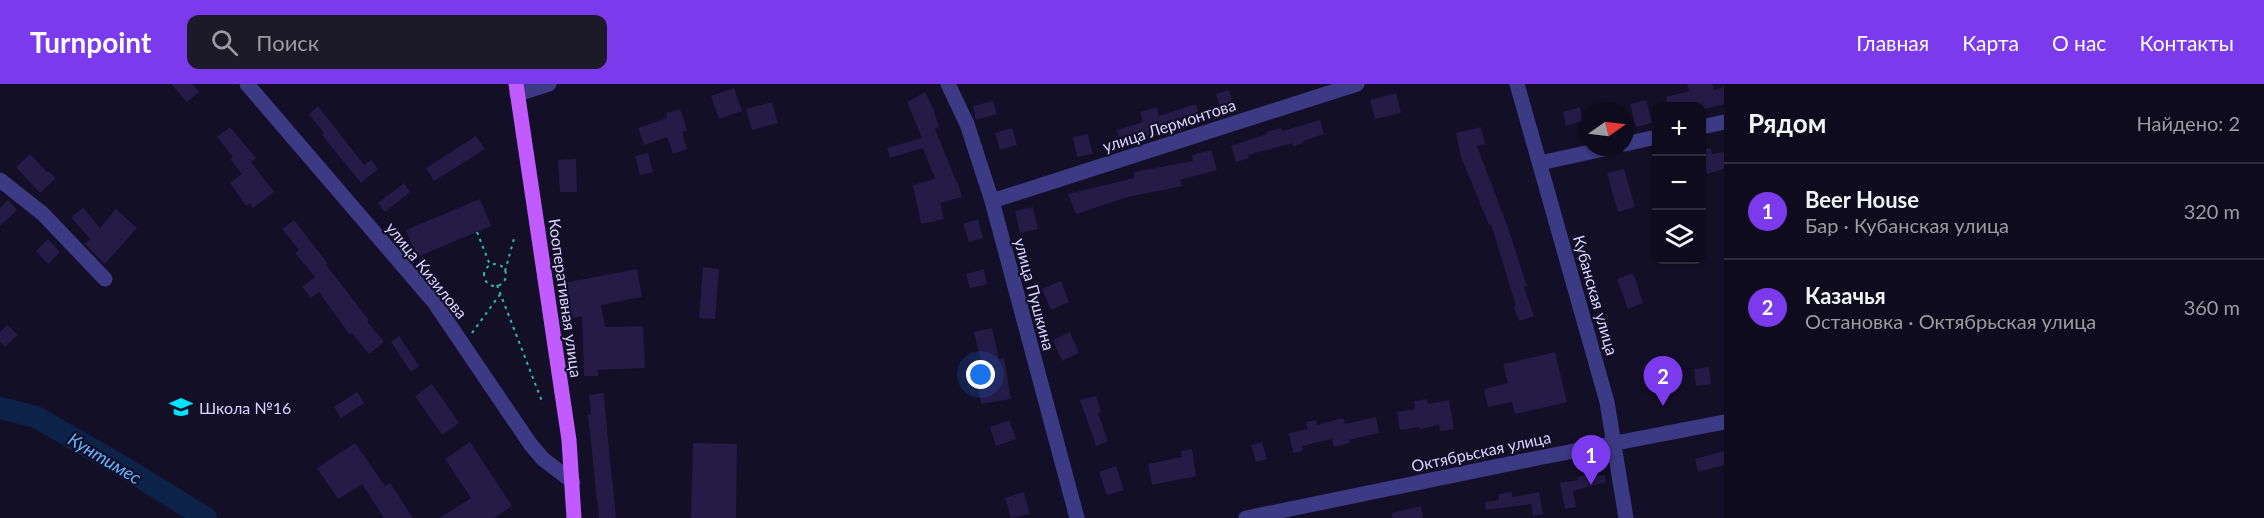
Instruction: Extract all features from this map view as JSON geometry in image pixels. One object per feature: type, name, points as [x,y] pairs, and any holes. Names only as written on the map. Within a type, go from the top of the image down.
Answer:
[{"type":"main road","name":"Кооперативная улица","points":[[517,89],[568,440],[574,518]]},
{"type":"street","name":"улица Кизилова","points":[[247,84],[434,302],[531,445],[543,459],[573,482]]},
{"type":"street","points":[[517,89],[549,84]]},
{"type":"street","name":"улица Пушкина","points":[[948,84],[967,124],[992,201],[1077,518]]},
{"type":"street","name":"улица Лермонтова","points":[[992,201],[1358,84]]},
{"type":"street","name":"Кубанская улица","points":[[1517,84],[1607,402],[1626,518]]},
{"type":"street","points":[[1706,126],[1724,122]]},
{"type":"street","points":[[1634,142],[1652,138]]},
{"type":"street","points":[[1540,163],[1580,154]]},
{"type":"street","points":[[0,180],[43,214],[105,279]]},
{"type":"street","name":"Октябрьская улица","points":[[1246,518],[1724,422]]},
{"type":"path","points":[[477,232],[490,265]]},
{"type":"path","points":[[490,265],[485,270],[484,277],[488,283],[497,285],[503,281],[515,235]]},
{"type":"path","points":[[490,265],[501,266],[505,271]]},
{"type":"path","points":[[497,285],[543,404]]},
{"type":"path","points":[[464,345],[501,293]]},
{"type":"building","points":[[171,84],[192,84],[199,92],[187,102]]},
{"type":"building","points":[[1687,84],[1712,84],[1714,90],[1724,87],[1724,104],[1706,109],[1706,102],[1667,102],[1666,97],[1689,91]]},
{"type":"building","points":[[734,88],[742,111],[719,119],[711,96]]},
{"type":"building","points":[[1229,90],[1234,109],[1221,113],[1216,94]]},
{"type":"building","points":[[925,92],[939,127],[935,129],[962,197],[940,203],[944,219],[921,224],[913,185],[935,179],[923,148],[890,158],[887,148],[922,138],[907,102]]},
{"type":"building","points":[[1396,93],[1401,113],[1375,119],[1370,100]]},
{"type":"building","points":[[1646,100],[1652,123],[1636,127],[1634,103]]},
{"type":"building","points":[[993,101],[997,114],[976,120],[973,106]]},
{"type":"building","points":[[772,102],[778,123],[752,130],[746,109]]},
{"type":"building","points":[[1196,104],[1200,121],[1121,144],[1117,130],[1143,122],[1140,112],[1157,107],[1159,116]]},
{"type":"building","points":[[318,106],[364,165],[371,160],[378,169],[361,183],[322,135],[324,133],[309,114]]},
{"type":"building","points":[[1580,107],[1580,122],[1566,126],[1563,112]]},
{"type":"building","points":[[680,109],[687,130],[682,132],[687,149],[673,154],[667,137],[644,145],[638,128],[667,118],[666,113]]},
{"type":"building","points":[[1320,120],[1324,134],[1303,141],[1304,143],[1293,146],[1293,143],[1248,155],[1249,158],[1236,162],[1231,146],[1267,134],[1267,132],[1281,128],[1282,131]]},
{"type":"building","points":[[230,127],[256,158],[251,162],[274,192],[253,208],[250,203],[246,206],[230,183],[242,174],[230,159],[233,157],[217,137]]},
{"type":"building","points":[[1481,127],[1485,144],[1477,146],[1507,225],[1527,286],[1524,287],[1534,316],[1519,321],[1491,224],[1489,225],[1461,157],[1456,133]]},
{"type":"building","points":[[1012,128],[1017,145],[1000,150],[995,133]]},
{"type":"building","points":[[1088,134],[1093,154],[1077,157],[1073,137]]},
{"type":"building","points":[[476,136],[485,149],[434,181],[426,168]]},
{"type":"building","points":[[1711,148],[1712,154],[1724,152],[1724,169],[1707,174],[1706,149]]},
{"type":"building","points":[[1211,150],[1217,170],[1180,180],[1182,186],[1128,197],[1076,214],[1068,194],[1134,178],[1134,172],[1193,161],[1192,155]]},
{"type":"building","points":[[648,153],[653,172],[640,175],[635,156]]},
{"type":"building","points":[[30,154],[56,178],[40,193],[16,167]]},
{"type":"building","points":[[576,159],[577,192],[560,192],[558,160]]},
{"type":"building","points":[[1624,169],[1635,207],[1618,212],[1607,173]]},
{"type":"building","points":[[404,183],[410,192],[385,212],[378,203]]},
{"type":"building","points":[[480,199],[491,226],[417,257],[406,230]]},
{"type":"building","points":[[8,200],[17,210],[0,226],[0,208]]},
{"type":"building","points":[[1033,207],[1038,229],[1020,233],[1015,211]]},
{"type":"building","points":[[83,208],[100,228],[116,209],[137,228],[105,264],[85,244],[90,239],[71,217]]},
{"type":"building","points":[[978,219],[983,238],[969,242],[963,224]]},
{"type":"building","points":[[294,220],[384,342],[369,354],[352,333],[350,335],[319,292],[311,298],[302,287],[315,277],[295,253],[299,250],[282,229]]},
{"type":"building","points":[[48,239],[60,252],[48,264],[36,251]]},
{"type":"building","points":[[703,267],[719,269],[715,319],[699,318]]},
{"type":"building","points":[[637,269],[642,297],[601,305],[605,327],[643,326],[645,368],[598,370],[598,376],[584,376],[582,316],[569,319],[563,283]]},
{"type":"building","points":[[984,269],[987,284],[970,288],[966,274]]},
{"type":"building","points":[[1633,273],[1643,303],[1628,309],[1617,279]]},
{"type":"building","points":[[1061,281],[1069,302],[1051,310],[1042,289]]},
{"type":"building","points":[[7,325],[18,335],[5,347],[0,342],[0,332]]},
{"type":"building","points":[[992,328],[999,359],[1004,358],[1011,399],[981,404],[976,374],[982,373],[981,362],[974,332]]},
{"type":"building","points":[[1070,332],[1079,353],[1062,361],[1053,340]]},
{"type":"building","points":[[399,336],[419,366],[411,372],[391,342]]},
{"type":"building","points":[[1555,352],[1567,402],[1515,414],[1512,402],[1488,407],[1484,389],[1508,383],[1503,364]]},
{"type":"building","points":[[1709,367],[1711,384],[1696,386],[1694,369]]},
{"type":"building","points":[[432,384],[459,423],[442,435],[415,396]]},
{"type":"building","points":[[357,392],[364,403],[341,418],[334,407]]},
{"type":"building","points":[[604,393],[616,518],[599,518],[588,415],[591,415],[589,395]]},
{"type":"building","points":[[1096,396],[1101,412],[1098,413],[1108,441],[1096,446],[1080,400]]},
{"type":"building","points":[[1427,399],[1428,404],[1449,400],[1454,429],[1440,431],[1439,425],[1400,430],[1397,412],[1415,409],[1414,401]]},
{"type":"building","points":[[1376,417],[1379,433],[1349,440],[1350,443],[1334,447],[1332,439],[1302,446],[1303,451],[1293,453],[1289,433],[1308,429],[1306,422],[1316,420],[1317,425],[1343,418],[1345,424]]},
{"type":"building","points":[[1009,420],[1016,439],[996,446],[990,427]]},
{"type":"building","points":[[470,442],[512,506],[494,518],[440,518],[471,498],[445,459]]},
{"type":"building","points":[[1262,442],[1267,459],[1256,462],[1251,445]]},
{"type":"building","points":[[355,443],[385,486],[390,483],[413,518],[384,518],[362,484],[338,499],[317,468]]},
{"type":"building","points":[[693,443],[737,444],[736,518],[691,518]]},
{"type":"building","points":[[1192,449],[1196,476],[1152,485],[1148,464],[1182,457],[1181,451]]},
{"type":"building","points":[[1724,451],[1724,465],[1698,472],[1695,459]]},
{"type":"building","points":[[1116,466],[1124,490],[1107,495],[1099,472]]},
{"type":"building","points":[[1591,473],[1593,477],[1604,475],[1606,482],[1573,491],[1576,507],[1565,509],[1560,483],[1578,480],[1577,477]]},
{"type":"building","points":[[1024,492],[1030,514],[1011,518],[1005,498]]},
{"type":"building","points":[[1512,492],[1512,497],[1539,492],[1543,514],[1533,516],[1531,504],[1486,510],[1485,502],[1499,500],[1499,494]]},
{"type":"building","points":[[1421,506],[1423,518],[1392,518],[1392,513]]},
{"type":"waterway","name":"Кунтимес","points":[[0,408],[36,417],[206,518]]},
{"type":"place","name":"Казачья","points":[[1663,406]]},
{"type":"place","name":"Школа №16","points":[[181,407]]},
{"type":"place","name":"Beer House","points":[[1591,485]]}]
